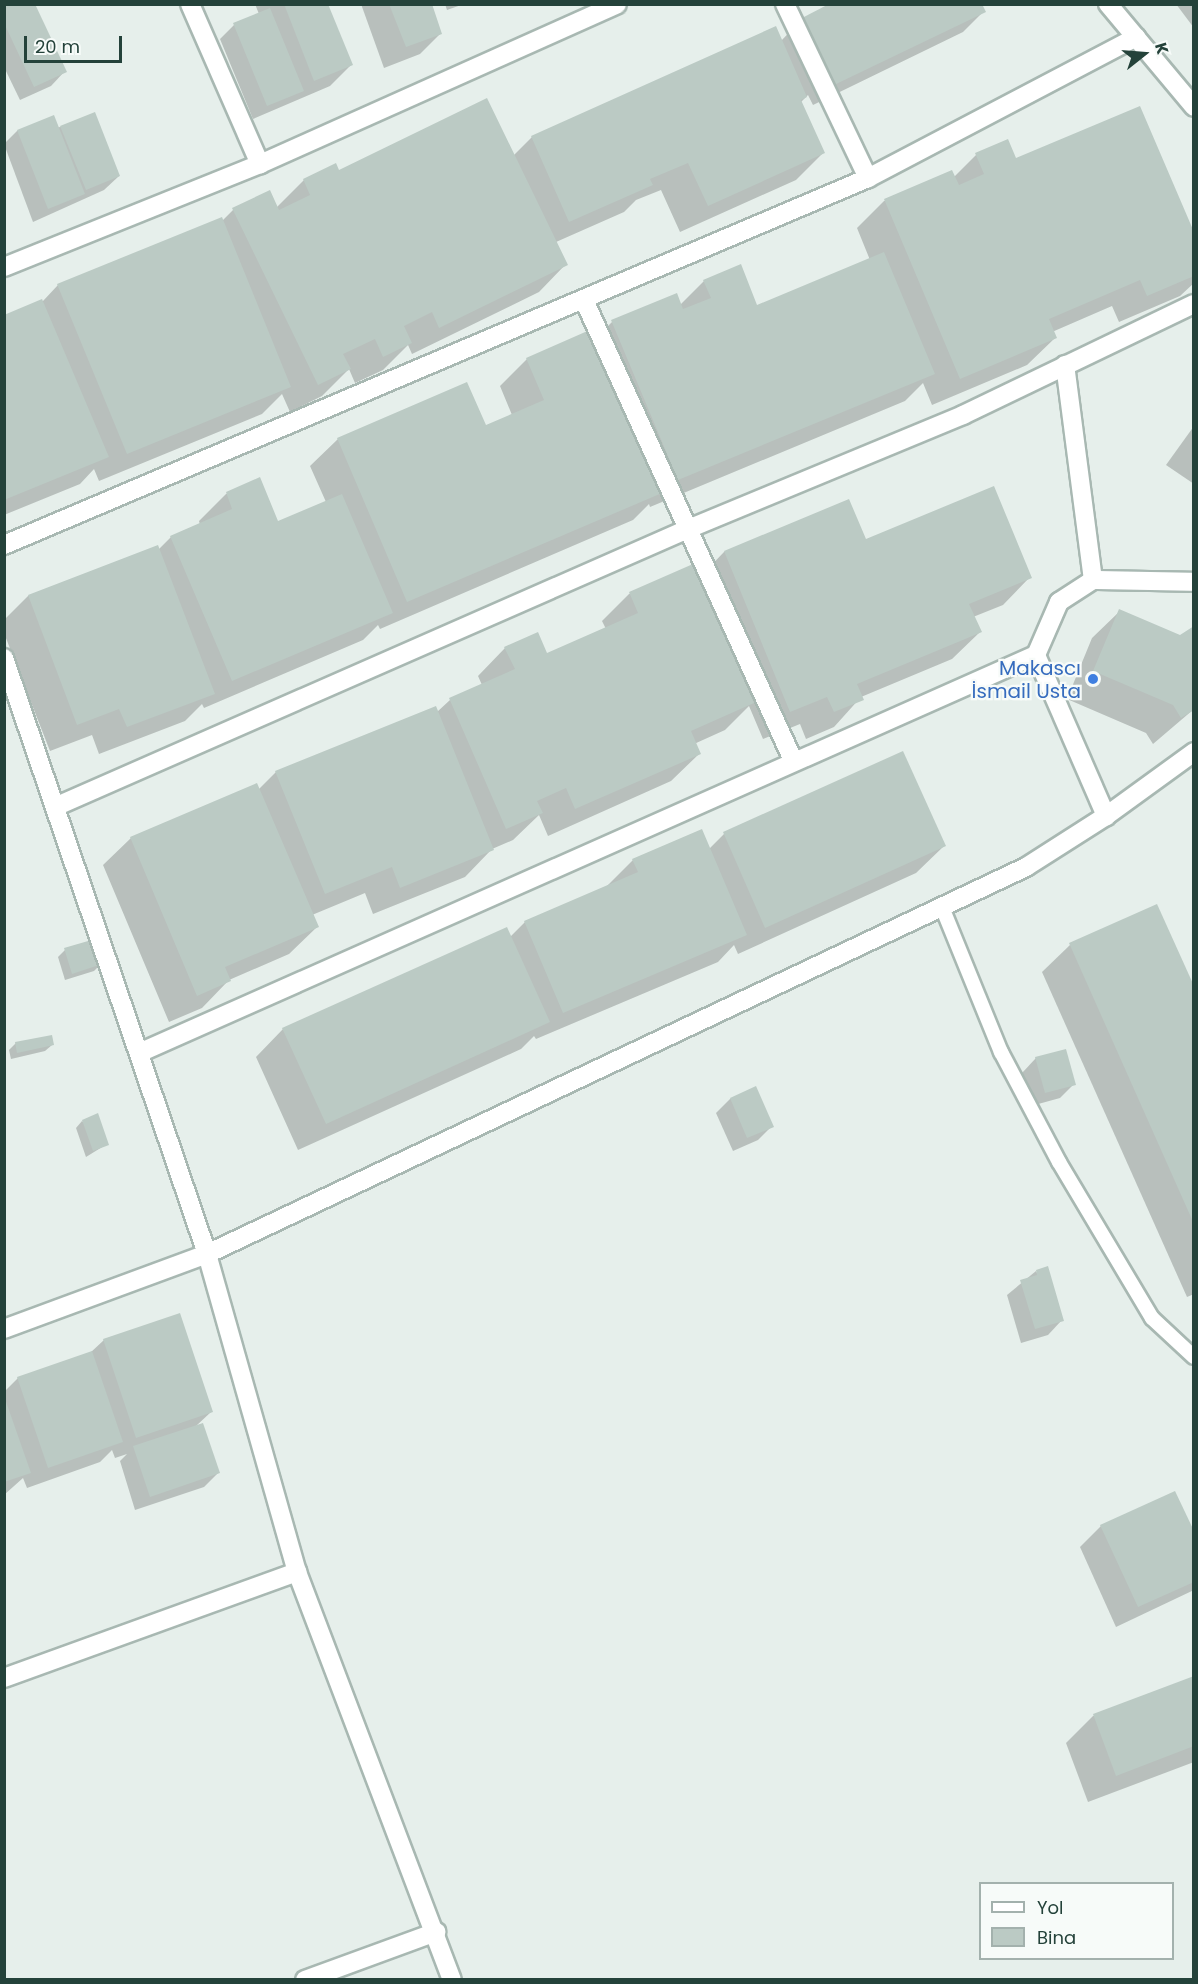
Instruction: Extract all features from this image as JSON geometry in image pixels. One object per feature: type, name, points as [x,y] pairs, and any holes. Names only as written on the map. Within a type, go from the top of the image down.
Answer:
[{"type":"street","points":[[190,4],[260,164]]},
{"type":"street","points":[[4,267],[260,164],[617,4]]},
{"type":"street","points":[[785,4],[868,178]]},
{"type":"street","points":[[1108,4],[1194,107]]},
{"type":"street","points":[[4,545],[868,178],[1136,37]]},
{"type":"street","points":[[584,300],[794,760]]},
{"type":"street","points":[[57,806],[688,529],[963,415],[1194,304]]},
{"type":"street","points":[[1065,365],[1093,580]]},
{"type":"street","points":[[139,1053],[794,760],[1036,655],[1059,602],[1093,580],[1194,582]]},
{"type":"street","points":[[1036,655],[1106,816]]},
{"type":"street","points":[[4,658],[57,806],[207,1254],[297,1572],[436,1932],[452,1980]]},
{"type":"street","points":[[4,1329],[207,1254],[1026,867],[1106,816],[1194,752]]},
{"type":"street","points":[[4,1677],[297,1572]]},
{"type":"street","points":[[305,1980],[436,1932]]},
{"type":"lane","points":[[942,907],[1001,1052],[1059,1162],[1152,1318],[1194,1357]]},
{"type":"building","points":[[4,4],[35,4],[67,72],[34,87],[4,23]]},
{"type":"building","points":[[284,4],[328,4],[353,65],[314,81]]},
{"type":"building","points":[[389,4],[432,4],[442,34],[406,47]]},
{"type":"building","points":[[829,4],[982,4],[986,12],[834,85],[802,18]]},
{"type":"building","points":[[270,8],[304,91],[267,106],[233,23]]},
{"type":"building","points":[[776,26],[807,97],[801,100],[825,153],[708,206],[688,163],[650,179],[653,185],[569,222],[531,136]]},
{"type":"building","points":[[487,98],[568,265],[439,328],[432,312],[404,326],[412,343],[383,357],[375,339],[343,354],[351,369],[318,385],[232,208],[270,190],[279,210],[310,195],[303,179],[336,163],[339,170]]},
{"type":"building","points":[[1140,106],[1194,232],[1194,276],[1147,296],[1140,280],[1049,319],[1057,338],[960,379],[884,199],[952,170],[959,185],[984,174],[975,153],[1008,139],[1016,158]]},
{"type":"building","points":[[95,112],[120,176],[86,190],[60,126]]},
{"type":"building","points":[[54,115],[85,194],[48,209],[17,130]]},
{"type":"building","points":[[222,217],[291,387],[127,454],[57,284]]},
{"type":"building","points":[[884,252],[935,374],[678,480],[611,320],[677,293],[683,309],[711,298],[703,280],[741,264],[757,305]]},
{"type":"building","points":[[42,299],[109,457],[4,500],[4,315]]},
{"type":"building","points":[[592,329],[662,493],[407,602],[337,438],[467,382],[486,425],[544,400],[526,358]]},
{"type":"building","points":[[260,477],[278,521],[342,494],[393,613],[232,681],[170,536],[232,509],[226,492]]},
{"type":"building","points":[[994,486],[1032,578],[969,604],[982,632],[857,684],[864,700],[834,712],[827,697],[790,712],[724,551],[849,499],[866,539]]},
{"type":"building","points":[[158,545],[215,694],[127,727],[119,709],[77,725],[28,595]]},
{"type":"building","points":[[693,564],[754,703],[691,731],[701,754],[575,809],[566,788],[537,801],[543,813],[506,829],[449,698],[515,669],[504,647],[538,632],[547,653],[638,613],[629,592]]},
{"type":"building","points":[[1119,609],[1180,635],[1194,626],[1194,710],[1181,718],[1173,705],[1093,671]]},
{"type":"building","points":[[436,706],[494,850],[400,888],[392,867],[325,894],[275,771]]},
{"type":"building","points":[[903,751],[946,846],[765,928],[723,832]]},
{"type":"building","points":[[257,783],[319,927],[225,967],[231,981],[197,996],[130,837]]},
{"type":"building","points":[[702,829],[747,935],[563,1013],[524,921],[638,872],[632,859]]},
{"type":"building","points":[[1157,904],[1194,986],[1194,1224],[1069,943]]},
{"type":"building","points":[[507,927],[550,1022],[326,1124],[282,1028]]},
{"type":"building","points":[[95,939],[102,964],[72,974],[64,948]]},
{"type":"building","points":[[52,1035],[54,1045],[17,1053],[15,1042]]},
{"type":"building","points":[[1066,1049],[1076,1085],[1045,1093],[1035,1057]]},
{"type":"building","points":[[756,1086],[774,1127],[747,1138],[730,1098]]},
{"type":"building","points":[[98,1113],[109,1145],[93,1151],[82,1120]]},
{"type":"building","points":[[1048,1266],[1064,1321],[1035,1329],[1020,1280],[1037,1275],[1036,1270]]},
{"type":"building","points":[[180,1313],[213,1412],[136,1438],[103,1339]]},
{"type":"building","points":[[92,1351],[123,1442],[48,1468],[17,1377]]},
{"type":"building","points":[[4,1396],[31,1473],[4,1482]]},
{"type":"building","points":[[203,1423],[220,1473],[150,1497],[133,1446]]},
{"type":"building","points":[[1175,1491],[1194,1531],[1194,1582],[1138,1607],[1100,1525]]},
{"type":"building","points":[[1194,1676],[1194,1746],[1116,1776],[1093,1714]]},
{"type":"place","name":"Makascı İsmail Usta","points":[[1093,679]]}]
